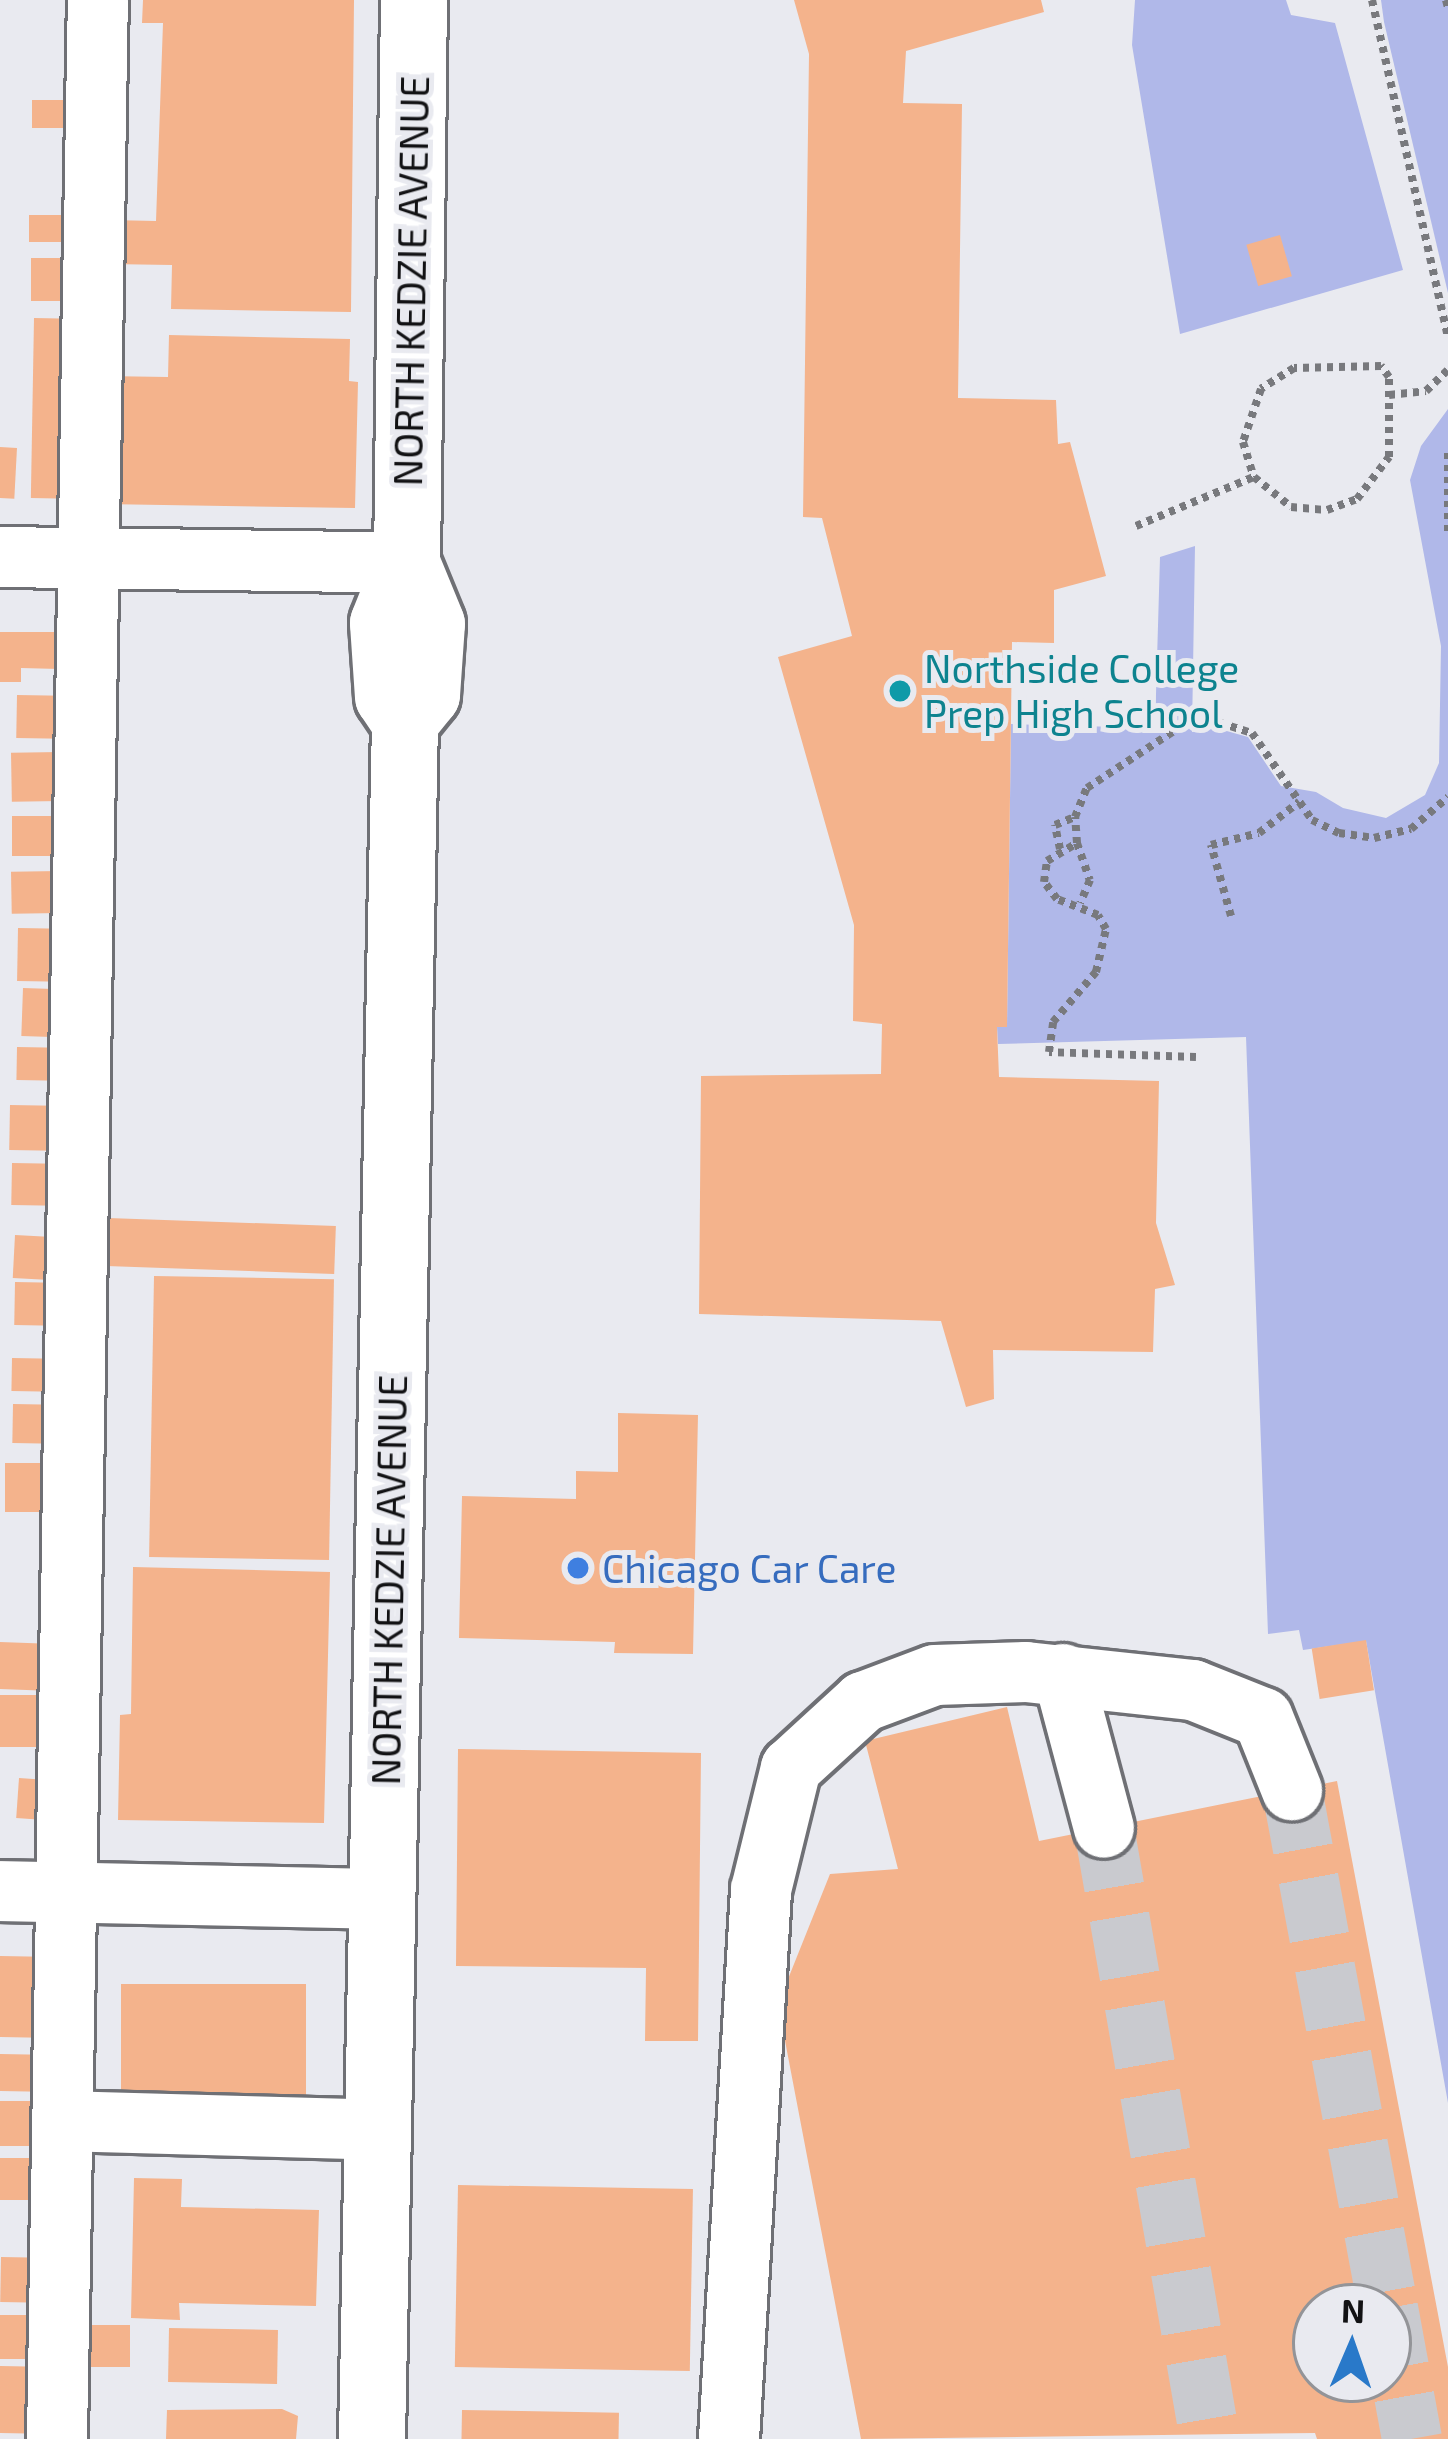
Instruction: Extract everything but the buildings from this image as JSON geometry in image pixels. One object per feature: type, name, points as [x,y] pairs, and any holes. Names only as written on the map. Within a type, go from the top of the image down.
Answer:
[{"type":"main road","name":"NORTH KEDZIE AVENUE","points":[[372,2439],[405,722],[427,694],[432,624],[407,562],[414,0]]},
{"type":"street","points":[[57,2439],[98,0]]},
{"type":"street","points":[[0,557],[407,562]]},
{"type":"street","points":[[1063,1674],[1104,1828]]},
{"type":"street","points":[[729,2439],[761,1890],[791,1768],[862,1702],[935,1675],[1063,1674],[1193,1690],[1263,1718],[1292,1790]]},
{"type":"street","points":[[0,1892],[382,1899]]},
{"type":"street","points":[[63,2121],[377,2130]]},
{"type":"path","points":[[1372,0],[1448,336]]},
{"type":"path","points":[[1364,362],[1389,377],[1389,457],[1357,499],[1327,510],[1291,507],[1254,477],[1243,442],[1261,389],[1294,368],[1364,362]]},
{"type":"path","points":[[1389,394],[1426,391],[1448,370]]},
{"type":"path","points":[[1448,453],[1448,537]]},
{"type":"path","points":[[1136,526],[1254,477]]},
{"type":"path","points":[[1080,903],[1090,880],[1077,844],[1076,817],[1087,788],[1180,727],[1208,719],[1252,733],[1299,802],[1323,828],[1374,838],[1411,829],[1448,797]]},
{"type":"path","points":[[1231,916],[1211,844],[1259,832],[1299,802]]},
{"type":"path","points":[[1060,849],[1055,826],[1076,817]]},
{"type":"path","points":[[1077,844],[1060,849],[1047,861],[1044,882],[1057,899],[1080,903],[1098,915],[1104,943],[1096,972],[1053,1022],[1049,1052],[1196,1057]]},
{"type":"shaded area","points":[[1135,0],[1286,0],[1291,15],[1335,23],[1403,270],[1180,334],[1132,45]]},
{"type":"shaded area","points":[[1381,0],[1448,0],[1448,293],[1384,22]]},
{"type":"shaded area","points":[[1448,409],[1448,2103],[1366,1641],[1303,1650],[1299,1630],[1268,1634],[1246,1037],[998,1044],[997,1027],[1007,1026],[1011,724],[1155,728],[1160,557],[1195,546],[1192,732],[1216,728],[1248,737],[1281,786],[1316,792],[1343,808],[1386,818],[1425,795],[1439,763],[1441,646],[1410,480],[1421,446]]},
{"type":"tunnel","points":[[1292,1790],[1384,2283]]},
{"type":"tunnel","points":[[1104,1828],[1210,2439]]},
{"type":"tunnel","points":[[1405,2403],[1412,2439]]},
{"type":"place","name":"Northside College Prep High School","points":[[900,691]]},
{"type":"place","name":"Chicago Car Care","points":[[578,1568]]}]
